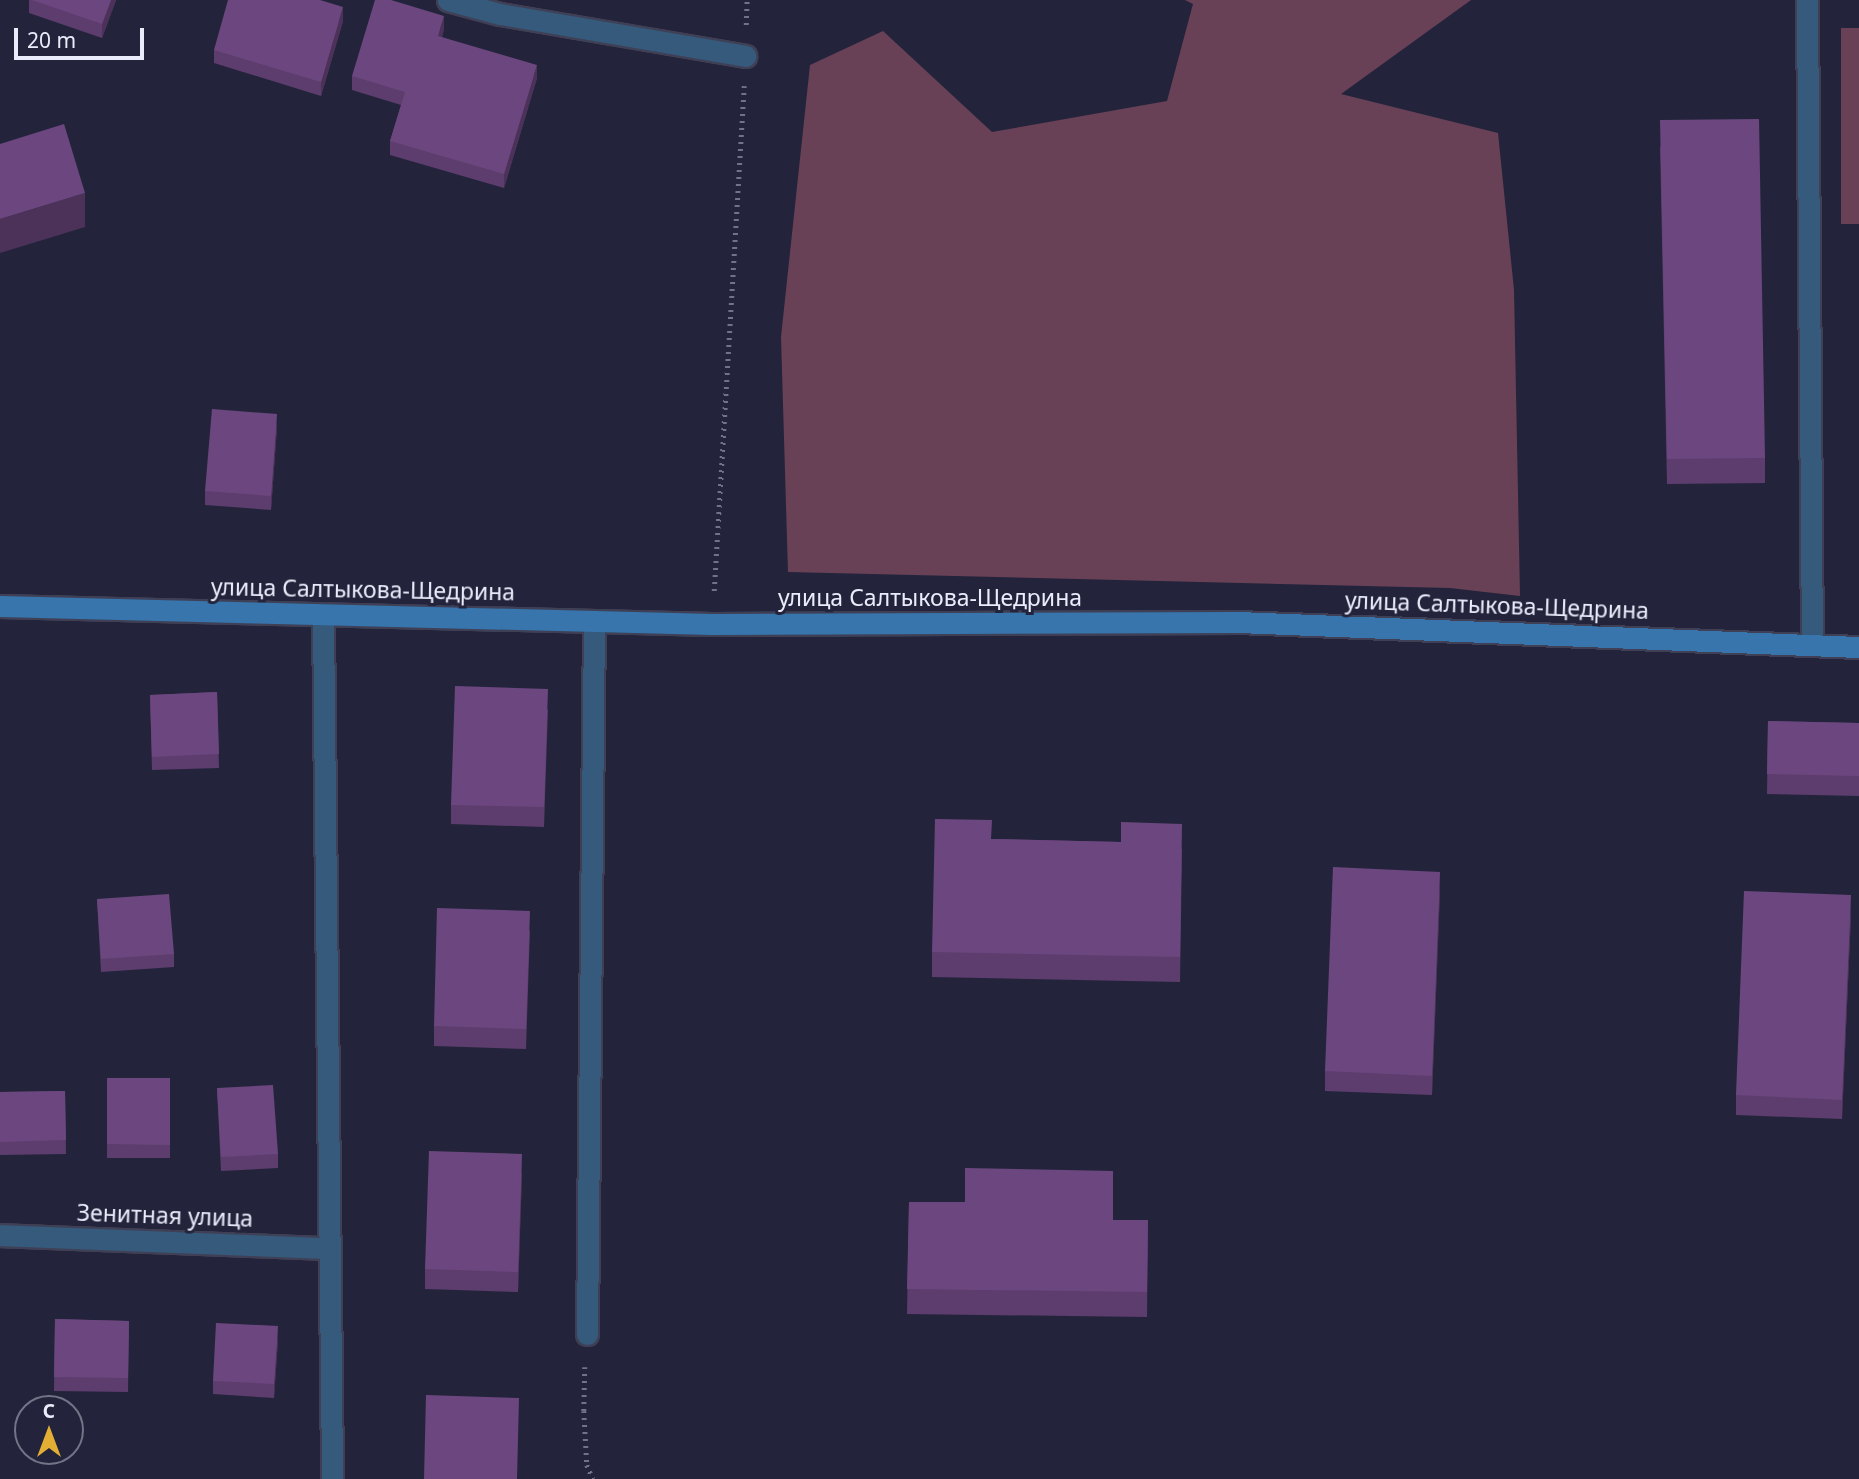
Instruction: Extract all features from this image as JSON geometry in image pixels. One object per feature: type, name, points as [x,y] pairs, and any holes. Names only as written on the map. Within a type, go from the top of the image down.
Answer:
[{"type":"street","points":[[448,0],[500,14],[746,56]]},
{"type":"street","points":[[1807,0],[1812,645]]},
{"type":"street","name":"улица Салтыкова-Щедрина","points":[[0,606],[712,624],[1238,622],[1859,647]]},
{"type":"street","points":[[323,615],[332,1479]]},
{"type":"street","points":[[587,1334],[594,621]]},
{"type":"street","name":"Зенитная улица","points":[[0,1235],[328,1248]]},
{"type":"path","points":[[712,624],[746,56],[747,0]]},
{"type":"path","points":[[587,1334],[583,1411],[587,1465],[593,1479]]},
{"type":"shaded area","points":[[1185,0],[1471,0],[1341,94],[1498,133],[1514,290],[1520,596],[1450,588],[788,572],[781,337],[810,65],[883,31],[992,132],[1167,101],[1193,4]]},
{"type":"shaded area","points":[[1841,28],[1859,28],[1859,224],[1841,224]]},
{"type":"building","points":[[32,0],[111,0],[102,24]]},
{"type":"building","points":[[228,0],[320,0],[343,7],[321,82],[214,50]]},
{"type":"building","points":[[375,0],[391,0],[444,16],[438,36],[537,65],[504,174],[390,141],[405,92],[352,76]]},
{"type":"building","points":[[1759,119],[1765,458],[1667,459],[1660,120]]},
{"type":"building","points":[[64,124],[85,193],[0,219],[0,144]]},
{"type":"building","points":[[212,409],[277,414],[271,496],[205,491]]},
{"type":"building","points":[[455,686],[548,689],[544,807],[451,805]]},
{"type":"building","points":[[217,692],[219,754],[152,757],[150,695]]},
{"type":"building","points":[[1768,721],[1859,723],[1859,776],[1767,774]]},
{"type":"building","points":[[935,819],[992,820],[991,839],[1121,842],[1121,822],[1182,824],[1180,957],[932,952]]},
{"type":"building","points":[[1333,867],[1440,872],[1432,1076],[1325,1071]]},
{"type":"building","points":[[1744,891],[1851,895],[1842,1100],[1736,1095]]},
{"type":"building","points":[[169,894],[174,954],[101,959],[97,899]]},
{"type":"building","points":[[437,908],[530,911],[526,1029],[434,1026]]},
{"type":"building","points":[[107,1078],[170,1078],[170,1145],[107,1144]]},
{"type":"building","points":[[273,1085],[278,1154],[221,1157],[217,1088]]},
{"type":"building","points":[[65,1091],[66,1140],[0,1142],[0,1092]]},
{"type":"building","points":[[429,1151],[522,1154],[518,1272],[425,1269]]},
{"type":"building","points":[[965,1168],[1113,1171],[1113,1220],[1148,1220],[1147,1292],[907,1289],[909,1202],[965,1202]]},
{"type":"building","points":[[55,1319],[129,1321],[128,1378],[54,1377]]},
{"type":"building","points":[[216,1323],[278,1326],[274,1384],[213,1381]]},
{"type":"building","points":[[426,1395],[519,1398],[517,1479],[424,1479]]}]
